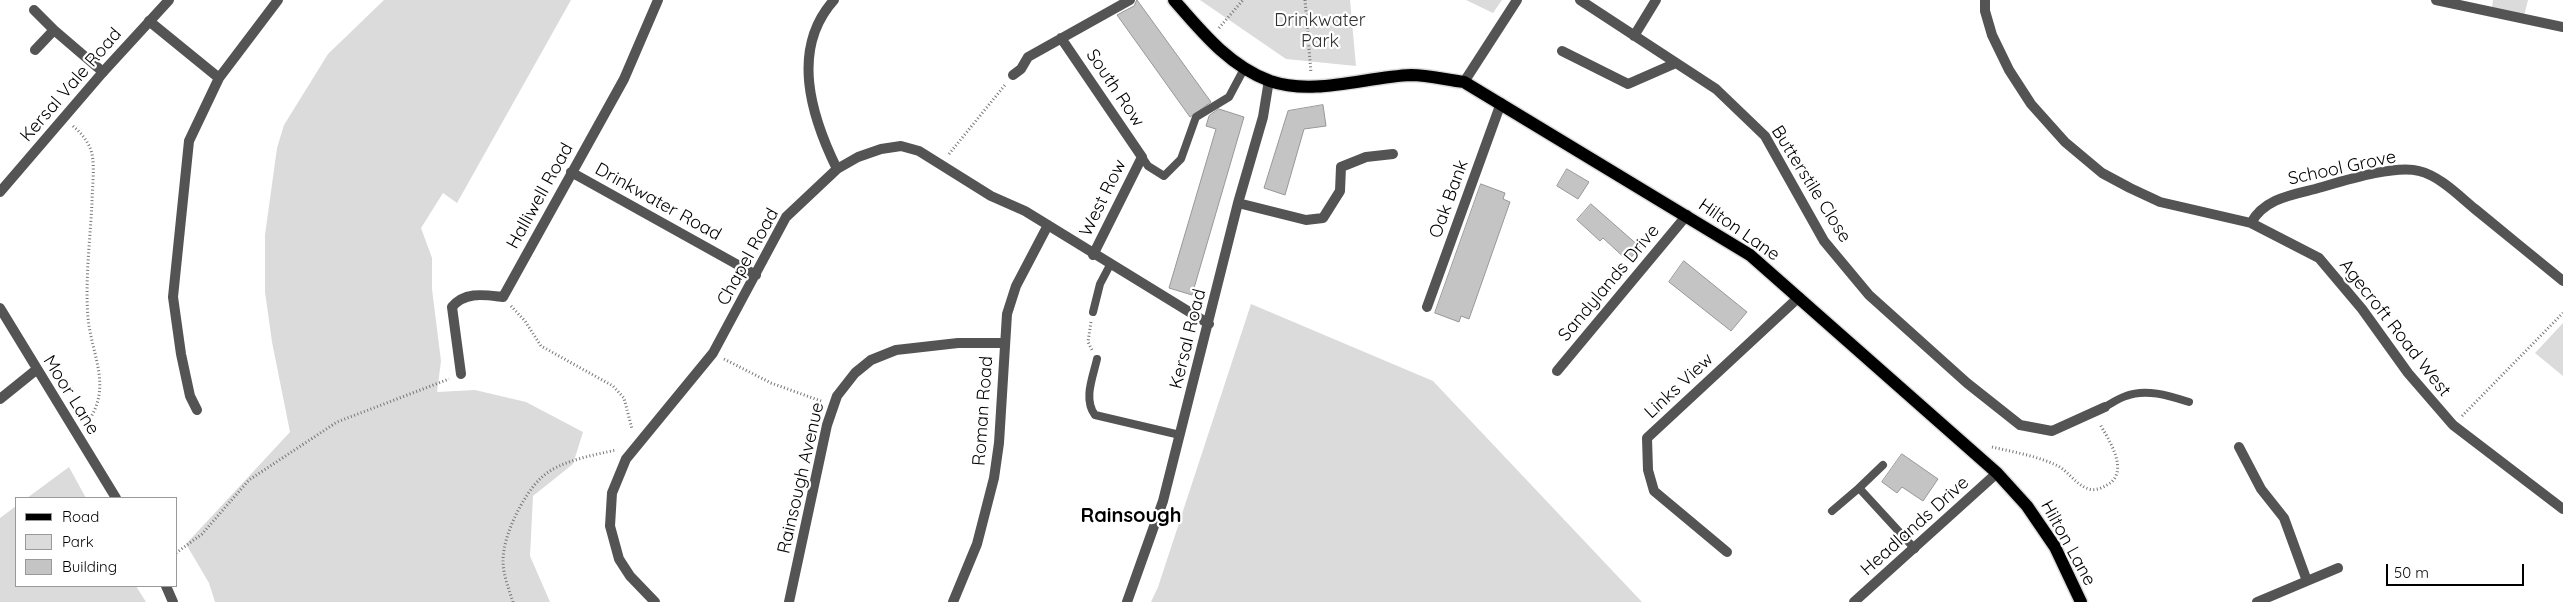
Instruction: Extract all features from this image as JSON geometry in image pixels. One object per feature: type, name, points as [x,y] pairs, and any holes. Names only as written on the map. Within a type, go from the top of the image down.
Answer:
[{"type":"main road","name":"Hilton Lane","points":[[1174,0],[1207,39],[1245,67],[1270,80],[1309,86],[1412,75],[1464,82],[1501,102],[1750,255],[1998,473],[2027,506],[2049,539],[2081,602]]},
{"type":"street","name":"Kersal Vale Road","points":[[0,192],[64,116],[169,0]]},
{"type":"street","points":[[198,410],[190,396],[181,354],[173,297],[189,141],[219,78],[278,0]]},
{"type":"street","name":"Halliwell Road","points":[[503,297],[633,63],[658,0]]},
{"type":"street","points":[[834,0],[814,30],[808,55],[813,108],[827,149],[837,169]]},
{"type":"street","points":[[1013,75],[1021,69],[1028,57],[1130,0]]},
{"type":"street","points":[[1464,82],[1517,0]]},
{"type":"street","name":"Butterstile Close","points":[[1580,0],[1716,90],[1765,136],[1824,241],[1870,295],[1967,383],[2020,425],[2052,431],[2105,407]]},
{"type":"street","points":[[1634,36],[1656,0]]},
{"type":"street","name":"Agecroft Road West","points":[[1985,0],[1985,11],[1992,35],[2009,70],[2031,104],[2065,142],[2102,173],[2160,202],[2251,223],[2319,258],[2362,309],[2408,374],[2453,425],[2563,509]]},
{"type":"street","points":[[2436,0],[2563,27]]},
{"type":"street","points":[[34,10],[54,30],[103,72]]},
{"type":"street","points":[[150,21],[219,78]]},
{"type":"street","points":[[35,50],[54,30]]},
{"type":"street","name":"South Row","points":[[1061,38],[1142,157]]},
{"type":"street","points":[[1562,51],[1628,84],[1676,63]]},
{"type":"street","name":"Kersal Road","points":[[1127,602],[1163,501],[1270,80]]},
{"type":"street","name":"Oak Bank","points":[[1427,307],[1501,102]]},
{"type":"street","name":"Chapel Road","points":[[655,602],[630,576],[619,558],[610,526],[612,493],[626,460],[636,445],[713,352],[786,217],[837,169],[881,149],[902,146],[919,151],[991,196],[1024,211],[1048,225],[1093,255],[1209,324]]},
{"type":"street","points":[[1238,203],[1306,220],[1323,218],[1340,191],[1341,167],[1366,157],[1393,154]]},
{"type":"street","name":"West Row","points":[[1093,255],[1142,157]]},
{"type":"street","name":"School Grove","points":[[2251,223],[2257,212],[2278,198],[2354,178],[2403,170],[2419,171],[2435,178],[2459,196],[2563,281]]},
{"type":"street","name":"Drinkwater Road","points":[[571,172],[756,275]]},
{"type":"street","name":"Sandylands Drive","points":[[1557,371],[1686,215]]},
{"type":"street","name":"Roman Road","points":[[953,602],[977,544],[994,478],[1002,406],[1007,314],[1016,286],[1048,225]]},
{"type":"street","points":[[461,374],[452,307],[458,300],[466,296],[503,297]]},
{"type":"street","name":"Links View","points":[[1728,552],[1654,491],[1648,470],[1647,438],[1799,298]]},
{"type":"street","name":"Moor Lane","points":[[0,308],[36,370],[115,497]]},
{"type":"street","name":"Rainsough Avenue","points":[[789,602],[827,425],[837,396],[855,373],[871,360],[896,350],[958,343],[1004,343]]},
{"type":"street","points":[[0,399],[36,370]]},
{"type":"street","points":[[2239,447],[2262,489],[2284,518],[2307,581]]},
{"type":"street","name":"Headlands Drive","points":[[1854,602],[1998,473]]},
{"type":"street","points":[[2256,602],[2338,568]]},
{"type":"street","points":[[166,587],[173,602]]},
{"type":"lane","points":[[1142,157],[1148,166],[1164,176],[1181,159],[1196,117],[1229,97],[1245,67]]},
{"type":"lane","points":[[1093,312],[1100,284],[1110,265]]},
{"type":"lane","points":[[1097,359],[1088,400],[1090,408],[1095,414],[1180,435]]},
{"type":"lane","points":[[2105,407],[2128,395],[2144,393],[2171,396],[2189,402]]},
{"type":"lane","points":[[1832,511],[1883,465]]},
{"type":"lane","points":[[1859,488],[1915,549]]},
{"type":"path","points":[[1207,39],[1243,0]]},
{"type":"path","points":[[1306,0],[1311,68],[1309,86]]},
{"type":"path","points":[[940,165],[1013,75]]},
{"type":"path","points":[[64,116],[84,136],[92,154],[87,271],[88,318],[101,394],[97,409],[77,436]]},
{"type":"path","points":[[503,297],[525,321],[541,346],[613,386],[624,398],[636,445],[573,460],[542,477],[526,497],[509,528],[503,560],[513,602]]},
{"type":"path","points":[[1093,312],[1088,342],[1097,359]]},
{"type":"path","points":[[2453,425],[2563,313]]},
{"type":"path","points":[[713,352],[771,382],[834,405]]},
{"type":"path","points":[[178,552],[202,534],[249,480],[337,422],[461,374]]},
{"type":"path","points":[[1985,445],[2031,456],[2059,467],[2079,484],[2091,490],[2101,489],[2110,484],[2116,474],[2117,458],[2094,412]]},
{"type":"green space","points":[[384,0],[571,0],[457,203],[443,193],[421,228],[432,258],[432,289],[441,361],[437,392],[475,390],[526,402],[583,432],[573,464],[533,496],[530,556],[550,602],[215,602],[209,583],[186,544],[290,432],[272,342],[265,292],[265,235],[277,148],[284,125],[328,54]]},
{"type":"green space","name":"Drinkwater Park","points":[[1200,0],[1350,0],[1356,66],[1286,59]]},
{"type":"green space","points":[[1466,0],[1502,0],[1493,13]]},
{"type":"green space","points":[[2493,0],[2528,0],[2524,16],[2492,7]]},
{"type":"green space","points":[[1251,304],[1433,381],[1642,602],[1151,602],[1158,587]]},
{"type":"green space","points":[[2563,323],[2563,376],[2535,353]]},
{"type":"green space","points":[[69,467],[85,497],[28,497]]},
{"type":"green space","points":[[15,507],[15,587],[137,587],[146,602],[0,602],[0,518]]},
{"type":"building","points":[[1137,0],[1211,102],[1190,117],[1117,15],[1134,6]]},
{"type":"building","points":[[1323,105],[1326,126],[1304,129],[1285,195],[1264,188],[1288,111]]},
{"type":"building","points":[[1219,109],[1244,117],[1192,295],[1169,288],[1216,129],[1206,126],[1209,116]]},
{"type":"building","points":[[1567,169],[1589,182],[1578,199],[1557,186]]},
{"type":"building","points":[[1481,184],[1505,193],[1503,199],[1510,202],[1469,319],[1461,316],[1459,322],[1435,313]]},
{"type":"building","points":[[1591,204],[1640,247],[1628,261],[1603,238],[1600,241],[1577,220]]},
{"type":"building","points":[[1684,261],[1747,312],[1731,331],[1669,282]]},
{"type":"building","points":[[1902,454],[1938,479],[1923,501],[1902,487],[1897,493],[1882,482]]},
{"type":"district","name":"Rainsough","points":[[1131,516]]}]
